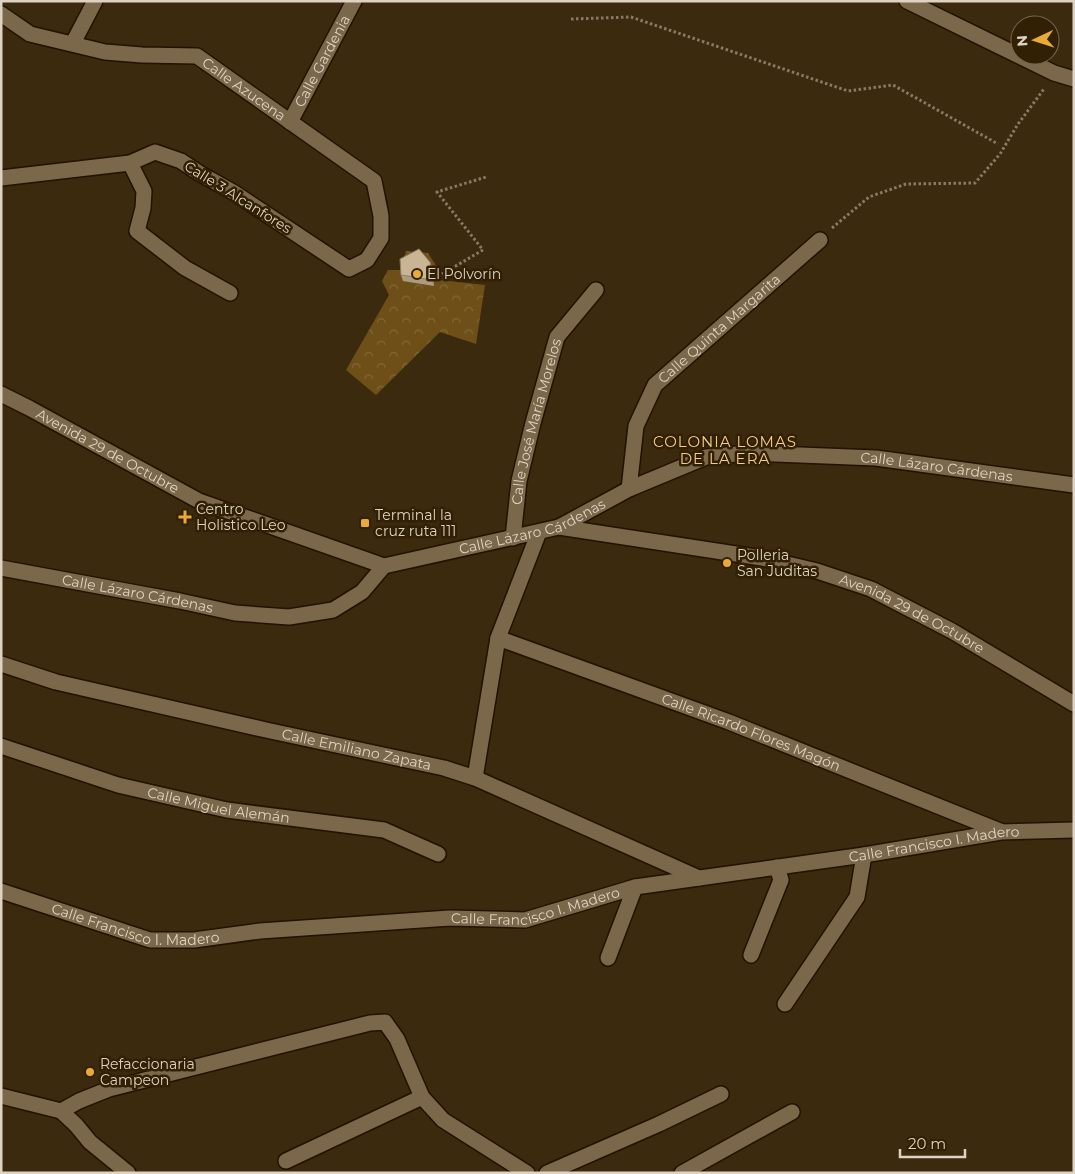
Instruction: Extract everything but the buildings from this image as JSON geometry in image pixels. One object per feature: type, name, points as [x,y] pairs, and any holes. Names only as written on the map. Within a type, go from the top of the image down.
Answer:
[{"type":"street","points":[[72,43],[95,1]]},
{"type":"street","name":"Calle Gardenia","points":[[290,122],[354,1]]},
{"type":"street","points":[[907,1],[1054,73],[1074,79]]},
{"type":"street","name":"Calle Azucena","points":[[1,14],[30,34],[105,52],[197,56],[374,181],[381,216],[381,238],[367,260],[348,269]]},
{"type":"street","name":"Calle 3 Alcanfores","points":[[1,178],[130,163],[156,152],[181,161],[232,192],[348,269]]},
{"type":"street","points":[[130,163],[144,191],[143,208],[137,231],[185,268],[230,293]]},
{"type":"street","name":"Calle Quinta Margarita","points":[[629,489],[636,426],[655,385],[824,236]]},
{"type":"street","name":"Calle José María Morelos","points":[[513,538],[519,481],[533,422],[557,337],[596,290]]},
{"type":"street","name":"Avenida 29 de Octubre","points":[[1,394],[199,501],[384,566]]},
{"type":"street","name":"Calle Lázaro Cárdenas","points":[[1,568],[235,613],[289,616],[333,610],[362,592],[384,566],[559,527],[629,489],[706,457],[747,453],[876,458],[1074,485]]},
{"type":"street","name":"Avenida 29 de Octubre","points":[[559,527],[762,558],[817,571],[871,589],[952,631],[1074,704]]},
{"type":"street","points":[[475,778],[498,638],[539,532]]},
{"type":"street","name":"Calle Ricardo Flores Magón","points":[[498,638],[729,722],[1001,832]]},
{"type":"street","name":"Calle Emiliano Zapata","points":[[1,664],[56,682],[444,768],[475,778],[699,878]]},
{"type":"street","name":"Calle Miguel Alemán","points":[[1,746],[118,785],[227,810],[384,830],[438,854]]},
{"type":"street","name":"Calle Francisco I. Madero","points":[[1,891],[150,940],[194,940],[260,931],[450,918],[525,920],[636,887],[864,855],[1001,832],[1074,830]]},
{"type":"street","points":[[785,1004],[857,897],[864,855]]},
{"type":"street","points":[[750,955],[781,880],[777,868]]},
{"type":"street","points":[[608,958],[636,887]]},
{"type":"street","points":[[61,1110],[109,1089],[370,1023],[385,1022],[397,1039],[422,1097],[444,1120],[527,1173]]},
{"type":"street","points":[[547,1173],[721,1094]]},
{"type":"street","points":[[1,1096],[61,1110],[90,1142],[128,1173]]},
{"type":"street","points":[[286,1161],[422,1097]]},
{"type":"street","points":[[682,1173],[792,1112]]},
{"type":"path","points":[[571,19],[631,17],[848,91],[893,85],[998,144]]},
{"type":"path","points":[[824,236],[870,197],[906,184],[975,183],[1000,154],[1018,124],[1045,87]]},
{"type":"path","points":[[442,274],[483,250],[437,192],[486,177]]},
{"type":"green space","name":"El Polvorín","points":[[406,251],[428,253],[437,267],[439,280],[485,285],[476,344],[440,332],[376,395],[346,370],[389,295],[382,281],[388,270],[400,270]]},
{"type":"place","name":"El Polvorín","points":[[417,274]]},
{"type":"place","name":"Centro Holistico Leo","points":[[185,517]]},
{"type":"place","name":"Terminal la cruz ruta 111","points":[[365,523]]},
{"type":"place","name":"Polleria San Juditas","points":[[727,563]]},
{"type":"place","name":"Refaccionaria Campeon","points":[[90,1072]]},
{"type":"district","name":"COLONIA LOMAS DE LA ERA","points":[[725,450]]}]
